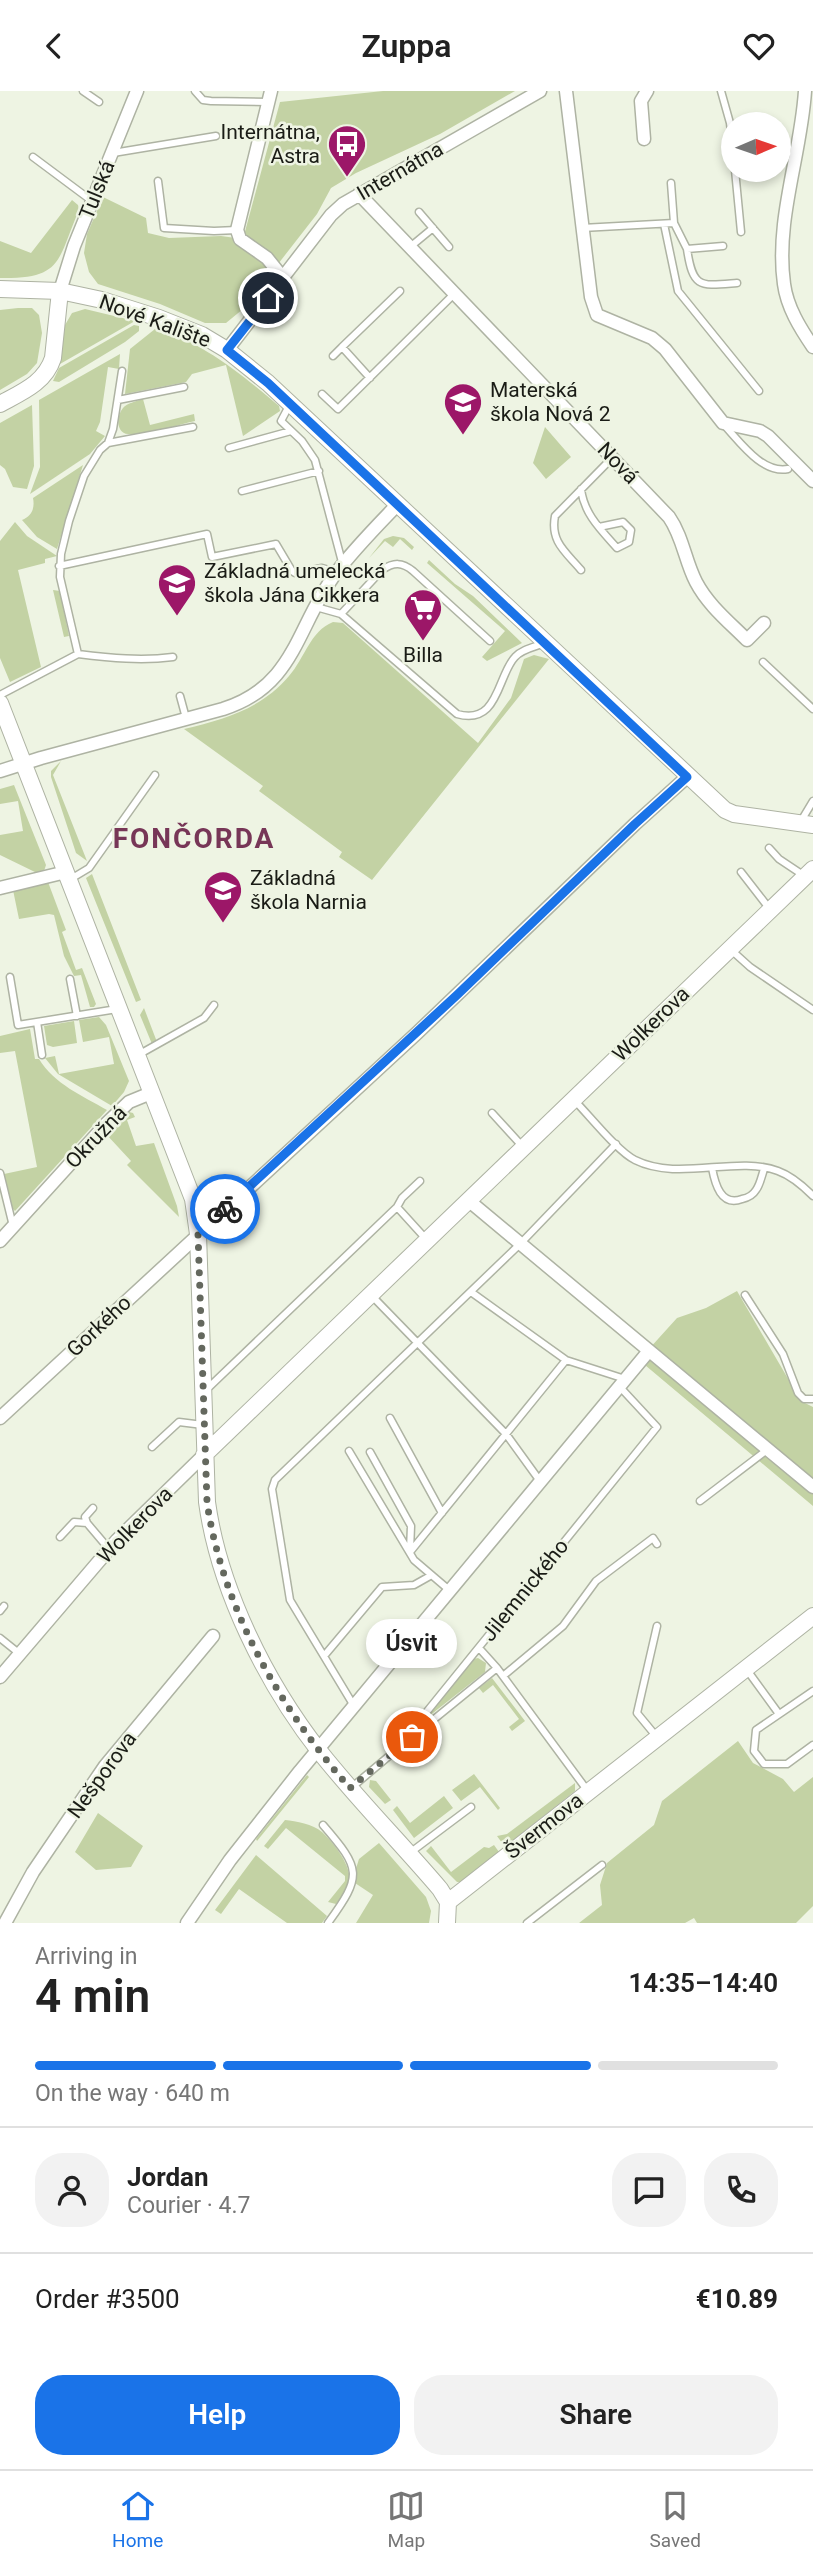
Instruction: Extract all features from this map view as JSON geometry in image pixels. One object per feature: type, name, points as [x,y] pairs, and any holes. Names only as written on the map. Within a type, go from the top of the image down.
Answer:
[{"type":"street","name":"Tulská","points":[[60,291],[74,246],[137,91]]},
{"type":"street","name":"Internátna","points":[[227,350],[331,215],[359,194],[540,91]]},
{"type":"street","points":[[566,91],[591,297],[597,315],[652,338],[665,349],[723,423],[760,431],[768,436],[813,481]]},
{"type":"street","points":[[644,139],[641,101],[647,91]]},
{"type":"street","points":[[805,91],[782,257],[784,286],[793,313],[813,347]]},
{"type":"street","points":[[269,97],[237,230],[240,239],[267,258],[283,278]]},
{"type":"street","name":"Nová","points":[[359,194],[656,501],[677,527],[695,580],[716,609],[747,640],[764,623]]},
{"type":"street","name":"Nové Kalište","points":[[0,289],[60,291],[102,300],[202,335],[227,350],[290,405],[725,810],[733,814],[807,824]]},
{"type":"street","points":[[0,404],[36,384],[50,368],[60,291]]},
{"type":"street","points":[[0,771],[236,705],[264,688],[292,655],[316,607],[340,568],[397,505]]},
{"type":"street","points":[[0,703],[23,763]]},
{"type":"street","name":"Okružná","points":[[0,1241],[107,1123],[129,1102],[151,1093],[23,763]]},
{"type":"street","points":[[198,1234],[457,995],[687,777]]},
{"type":"street","name":"Wolkerova","points":[[0,1677],[109,1549],[370,1294],[809,873]]},
{"type":"street","points":[[0,888],[67,876]]},
{"type":"street","points":[[151,1093],[193,1199],[198,1234],[204,1455],[211,1530],[221,1569],[238,1611],[291,1710],[350,1788],[440,1889],[448,1902],[447,1923]]},
{"type":"street","points":[[468,1200],[813,1487]]},
{"type":"street","name":"Gorkého","points":[[0,1418],[198,1234]]},
{"type":"street","points":[[187,1923],[246,1838],[448,1590],[648,1352]]},
{"type":"street","name":"Švermova","points":[[448,1902],[813,1616]]},
{"type":"street","name":"Nešporova","points":[[5,1923],[33,1872],[105,1766],[212,1636]]},
{"type":"lane","points":[[83,91],[99,102]]},
{"type":"lane","points":[[195,91],[203,100],[211,101],[269,97]]},
{"type":"lane","points":[[720,91],[727,112]]},
{"type":"lane","points":[[111,154],[216,136]]},
{"type":"lane","points":[[33,157],[92,201]]},
{"type":"lane","points":[[158,181],[164,228],[237,230]]},
{"type":"lane","points":[[736,182],[741,232]]},
{"type":"lane","points":[[671,183],[674,223],[687,249],[691,271],[696,281],[704,286],[737,283]]},
{"type":"lane","points":[[419,212],[449,247]]},
{"type":"lane","points":[[582,228],[674,223]]},
{"type":"lane","points":[[664,224],[678,291],[759,391]]},
{"type":"lane","points":[[410,247],[433,228]]},
{"type":"lane","points":[[687,249],[723,246]]},
{"type":"lane","points":[[333,356],[400,291]]},
{"type":"lane","points":[[322,394],[338,409],[455,293]]},
{"type":"lane","points":[[342,347],[370,378]]},
{"type":"lane","points":[[78,654],[60,577],[60,566],[69,520],[84,476],[108,443],[122,371]]},
{"type":"lane","points":[[118,400],[184,387]]},
{"type":"lane","points":[[60,566],[207,534],[212,557],[276,544],[295,573],[340,568],[315,460],[302,441],[281,421],[290,405]]},
{"type":"lane","points":[[723,423],[765,466],[788,469]]},
{"type":"lane","points":[[108,443],[193,427]]},
{"type":"lane","points":[[229,448],[291,431]]},
{"type":"lane","points":[[581,570],[554,538],[555,516],[613,457]]},
{"type":"lane","points":[[242,491],[319,471]]},
{"type":"lane","points":[[581,489],[583,504],[599,527],[617,548],[629,542],[631,530],[623,521],[599,527]]},
{"type":"lane","points":[[341,614],[382,570],[389,565],[402,564],[490,641]]},
{"type":"lane","points":[[316,607],[341,614],[457,714],[468,717],[479,713],[494,701],[502,687],[508,666],[515,656],[545,643]]},
{"type":"lane","points":[[0,695],[78,654],[133,660],[173,657]]},
{"type":"lane","points":[[762,662],[813,709]]},
{"type":"lane","points":[[180,696],[186,718]]},
{"type":"lane","points":[[67,876],[89,868],[155,775]]},
{"type":"lane","points":[[807,824],[813,801]]},
{"type":"lane","points":[[769,848],[779,859],[809,873]]},
{"type":"lane","points":[[741,872],[771,909]]},
{"type":"lane","points":[[730,949],[750,967],[813,1010]]},
{"type":"lane","points":[[10,977],[18,1025],[119,1009]]},
{"type":"lane","points":[[69,979],[77,1016]]},
{"type":"lane","points":[[137,1056],[204,1018],[214,1005]]},
{"type":"lane","points":[[37,1022],[43,1055]]},
{"type":"lane","points":[[573,1099],[632,1159],[654,1168],[743,1166],[778,1170],[801,1184],[813,1196]]},
{"type":"lane","points":[[492,1113],[523,1147]]},
{"type":"lane","points":[[354,1706],[290,1600],[272,1489],[275,1480],[471,1292],[617,1145]]},
{"type":"lane","points":[[712,1168],[721,1195],[728,1200],[738,1201],[757,1190],[764,1169]]},
{"type":"lane","points":[[0,1173],[14,1226]]},
{"type":"lane","points":[[202,1393],[397,1207],[402,1198],[420,1181]]},
{"type":"lane","points":[[397,1207],[427,1240]]},
{"type":"lane","points":[[471,1292],[566,1360],[622,1383]]},
{"type":"lane","points":[[370,1294],[506,1434],[540,1481]]},
{"type":"lane","points":[[745,1295],[783,1354],[798,1393],[804,1399],[813,1399]]},
{"type":"lane","points":[[410,1552],[566,1360]]},
{"type":"lane","name":"Jilemnického","points":[[350,1788],[395,1751],[657,1427],[622,1383]]},
{"type":"lane","points":[[390,1418],[442,1513]]},
{"type":"lane","points":[[152,1447],[179,1422],[203,1425]]},
{"type":"lane","points":[[700,1501],[767,1450]]},
{"type":"lane","points":[[349,1451],[410,1552],[430,1576],[448,1590]]},
{"type":"lane","points":[[370,1452],[411,1526],[410,1552]]},
{"type":"lane","points":[[93,1508],[85,1517],[87,1523],[109,1549]]},
{"type":"lane","points":[[60,1537],[74,1522],[87,1523]]},
{"type":"lane","points":[[503,1676],[563,1626],[596,1581],[653,1538],[657,1543]]},
{"type":"lane","points":[[324,1656],[382,1587],[414,1585],[430,1576]]},
{"type":"lane","points":[[657,1626],[637,1713],[657,1737]]},
{"type":"lane","points":[[0,1638],[20,1654]]},
{"type":"lane","points":[[479,1648],[497,1668],[588,1791]]},
{"type":"lane","points":[[395,1751],[497,1668]]},
{"type":"lane","points":[[746,1668],[779,1714]]},
{"type":"lane","points":[[813,1691],[756,1730],[754,1751],[764,1764],[787,1765],[813,1745]]},
{"type":"lane","points":[[409,1853],[471,1807]]},
{"type":"lane","points":[[323,1825],[346,1853],[354,1878],[346,1897],[328,1923]]},
{"type":"lane","points":[[527,1923],[602,1865]]},
{"type":"green space","points":[[383,91],[515,91],[440,134],[356,173],[331,188],[317,214],[243,309],[226,323],[205,323],[160,304],[98,284],[89,272],[84,253],[87,234],[103,197],[146,218],[148,233],[169,238],[221,236],[243,239],[280,102]]},
{"type":"green space","points":[[72,200],[79,210],[55,264],[36,275],[0,278],[0,241],[31,253]]},
{"type":"green space","points":[[32,308],[39,315],[42,333],[37,363],[27,374],[0,390],[0,310]]},
{"type":"green space","points":[[85,309],[135,321],[60,364],[65,325],[72,313]]},
{"type":"green space","points":[[134,325],[139,326],[139,331],[125,342],[59,382],[53,381],[59,368]]},
{"type":"green space","points":[[155,329],[188,341],[221,360],[279,406],[280,411],[243,436],[226,365],[192,374],[186,382],[125,394],[130,349]]},
{"type":"green space","points":[[120,354],[119,369],[108,367],[100,422],[96,431],[105,436],[90,454],[30,494],[40,467],[39,400]]},
{"type":"green space","points":[[143,399],[150,425],[194,414],[195,421],[162,430],[124,433],[118,424],[121,411],[127,405]]},
{"type":"green space","points":[[32,405],[34,466],[27,489],[13,487],[5,469],[0,465],[0,423]]},
{"type":"green space","points":[[545,427],[571,457],[546,479],[533,463]]},
{"type":"green space","points":[[83,465],[57,549],[37,537],[22,520],[32,511],[33,498]]},
{"type":"green space","points":[[15,522],[27,536],[57,556],[45,559],[45,563],[18,570],[41,667],[10,682],[0,658],[0,541]]},
{"type":"green space","points":[[393,536],[404,538],[414,547],[412,550],[400,539],[393,547],[385,541],[369,558],[384,539]]},
{"type":"green space","points":[[429,560],[455,584],[473,596],[522,643],[487,661],[482,657],[505,631],[427,563]]},
{"type":"green space","points":[[53,590],[60,591],[69,636],[64,637]]},
{"type":"green space","points":[[333,622],[343,623],[478,743],[511,698],[524,659],[534,655],[549,659],[372,880],[339,857],[342,852],[259,791],[263,786],[184,729],[228,717],[267,697],[295,669],[313,638]]},
{"type":"green space","points":[[61,761],[53,775],[87,861],[76,853],[51,777],[51,771]]},
{"type":"green space","points":[[14,785],[46,865],[44,871],[37,873],[0,855],[0,835],[23,831],[18,801],[0,804],[0,789]]},
{"type":"green space","points":[[92,874],[141,1000],[136,1002],[86,878]]},
{"type":"green space","points":[[48,882],[66,930],[62,932],[76,970],[82,968],[96,1004],[94,1007],[90,1007],[81,975],[74,976],[64,956],[54,915],[19,919],[13,890]]},
{"type":"green space","points":[[144,1008],[157,1042],[152,1044],[140,1015]]},
{"type":"green space","points":[[99,1017],[106,1025],[129,1081],[112,1106],[58,1074],[45,1058],[55,1056],[59,1074],[114,1064],[109,1037],[83,1042],[79,1020]]},
{"type":"green space","points":[[74,1021],[77,1043],[53,1047],[47,1045],[44,1026]]},
{"type":"green space","points":[[30,1029],[35,1059],[39,1059],[61,1082],[107,1110],[15,1211],[11,1207],[4,1174],[37,1167],[15,1051],[0,1053],[0,1036]]},
{"type":"green space","points":[[129,1112],[135,1117],[127,1120],[136,1146],[154,1143],[179,1217],[127,1165],[131,1161],[106,1134]]},
{"type":"green space","points":[[737,1291],[801,1401],[813,1407],[813,1506],[639,1360],[677,1318],[706,1308]]},
{"type":"green space","points":[[478,1658],[486,1663],[485,1672],[424,1720],[474,1659]]},
{"type":"green space","points":[[492,1678],[525,1721],[512,1731],[509,1727],[519,1719],[493,1685],[483,1693],[479,1688]]},
{"type":"green space","points":[[738,1741],[753,1763],[783,1779],[794,1792],[813,1777],[813,1906],[796,1923],[697,1923],[694,1918],[685,1923],[579,1923],[602,1905],[600,1885],[607,1863],[654,1825],[662,1801]]},
{"type":"green space","points":[[474,1774],[500,1808],[498,1810],[480,1787],[461,1801],[452,1790]]},
{"type":"green space","points":[[307,1775],[309,1777],[257,1841],[256,1839]]},
{"type":"green space","points":[[370,1780],[376,1781],[391,1800],[385,1804],[369,1787]]},
{"type":"green space","points":[[575,1783],[575,1791],[505,1847],[497,1836],[507,1834]]},
{"type":"green space","points":[[444,1796],[453,1808],[414,1838],[393,1810],[397,1806],[410,1823]]},
{"type":"green space","points":[[98,1813],[143,1846],[131,1867],[96,1870],[75,1852]]},
{"type":"green space","points":[[285,1820],[304,1823],[318,1829],[342,1856],[350,1879],[349,1886],[336,1904],[328,1902],[345,1881],[345,1876],[286,1828],[268,1849],[264,1846]]},
{"type":"green space","points":[[379,1843],[426,1897],[431,1911],[429,1923],[356,1923],[373,1895],[352,1881],[359,1859]]},
{"type":"green space","points":[[494,1845],[499,1852],[461,1882],[457,1882],[426,1851],[431,1846],[451,1872],[484,1847]]},
{"type":"green space","points":[[256,1855],[327,1916],[322,1923],[287,1923],[239,1889],[221,1914],[215,1910]]},
{"type":"way so far","points":[[225,1209],[198,1234],[207,1502],[221,1569],[238,1611],[291,1710],[350,1788],[412,1737]]},
{"type":"place","name":"Internátna, Astra","points":[[347,178]]},
{"type":"place","name":"Materská škola Nová 2","points":[[463,436]]},
{"type":"place","name":"Základná umelecká škola Jána Cikkera","points":[[177,617]]},
{"type":"place","name":"Billa","points":[[423,642]]},
{"type":"place","name":"Základná škola Narnia","points":[[223,924]]},
{"type":"place","name":"Úsvit","points":[[412,1737]]},
{"type":"district","name":"FONČORDA","points":[[194,838]]},
{"type":"route","points":[[225,1209],[498,957],[687,777],[268,383],[227,350],[268,298]]}]
